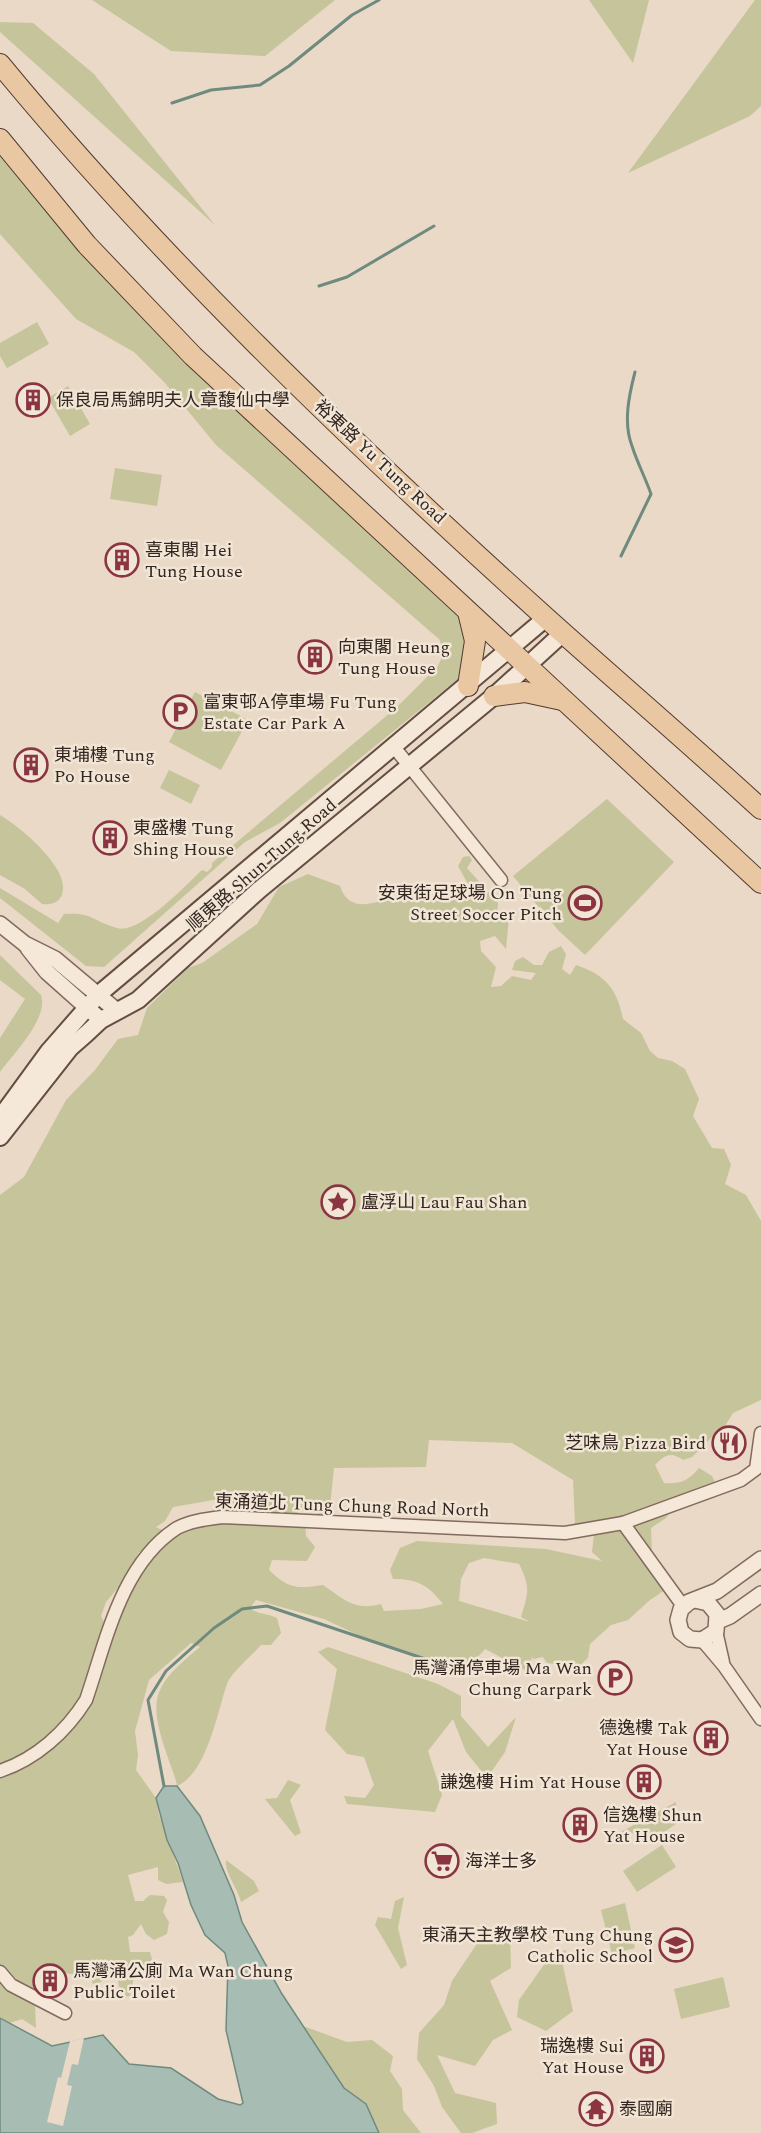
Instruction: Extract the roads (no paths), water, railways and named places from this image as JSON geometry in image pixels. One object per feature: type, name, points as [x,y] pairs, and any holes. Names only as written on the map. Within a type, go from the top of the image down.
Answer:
[{"type":"main road","name":"裕東路 Yu Tung Road","points":[[0,64],[56,132],[220,307],[294,381],[546,618],[761,809]]},
{"type":"main road","points":[[0,139],[87,245],[193,356],[761,883]]},
{"type":"main road","points":[[467,610],[475,630],[468,686]]},
{"type":"main road","name":"順東路 Shun Tung Road","points":[[0,1118],[49,1051],[99,994],[510,651],[546,618]]},
{"type":"main road","name":"順東路 Shun Tung Road","points":[[0,1137],[70,1048],[101,1020],[138,1000],[259,890],[494,696],[563,633]]},
{"type":"main road","points":[[494,696],[525,692],[562,700]]},
{"type":"street","points":[[394,747],[501,880]]},
{"type":"street","points":[[0,924],[25,944],[55,959],[117,1011]]},
{"type":"street","points":[[25,944],[46,972],[101,1020]]},
{"type":"street","name":"東涌道北 Tung Chung Road North","points":[[0,1771],[26,1759],[52,1742],[77,1714],[86,1700],[120,1597],[149,1554],[179,1527],[222,1517],[565,1533],[623,1523],[741,1480],[756,1469],[761,1433]]},
{"type":"street","points":[[623,1523],[689,1603]]},
{"type":"street","points":[[761,1559],[717,1590],[689,1603],[678,1620],[681,1632],[690,1639],[702,1640],[724,1666],[761,1719]]},
{"type":"street","points":[[702,1640],[717,1626],[761,1594]]},
{"type":"street","points":[[689,1603],[702,1600],[714,1607],[724,1666]]},
{"type":"street","points":[[0,1972],[11,1985],[65,2013]]},
{"type":"waterway","points":[[172,103],[211,90],[260,85],[289,66],[352,15],[379,0]]},
{"type":"waterway","points":[[319,286],[347,277],[434,226]]},
{"type":"waterway","points":[[621,556],[651,494],[629,437],[627,419],[635,372]]},
{"type":"waterway","points":[[164,1786],[148,1700],[166,1671],[214,1628],[242,1609],[267,1606],[464,1672]]},
{"type":"place","name":"保良局馬錦明夫人章馥仙中學","points":[[33,400]]},
{"type":"place","name":"喜東閣 Hei Tung House","points":[[122,560]]},
{"type":"place","name":"向東閣 Heung Tung House","points":[[315,657]]},
{"type":"place","name":"富東邨A停車場 Fu Tung Estate Car Park A","points":[[180,712]]},
{"type":"place","name":"東埔樓 Tung Po House","points":[[31,765]]},
{"type":"place","name":"東盛樓 Tung Shing House","points":[[110,838]]},
{"type":"place","name":"安東街足球場 On Tung Street Soccer Pitch","points":[[585,903]]},
{"type":"place","name":"盧浮山 Lau Fau Shan","points":[[338,1202]]},
{"type":"place","name":"芝味鳥 Pizza Bird","points":[[729,1443]]},
{"type":"place","name":"馬灣涌停車場 Ma Wan Chung Carpark","points":[[615,1678]]},
{"type":"place","name":"德逸樓 Tak Yat House","points":[[711,1738]]},
{"type":"place","name":"謙逸樓 Him Yat House","points":[[644,1782]]},
{"type":"place","name":"信逸樓 Shun Yat House","points":[[580,1825]]},
{"type":"place","name":"海洋士多","points":[[442,1861]]},
{"type":"place","name":"東涌天主教學校 Tung Chung Catholic School","points":[[676,1945]]},
{"type":"place","name":"馬灣涌公廁 Ma Wan Chung Public Toilet","points":[[50,1981]]},
{"type":"place","name":"瑞逸樓 Sui Yat House","points":[[647,2056]]},
{"type":"place","name":"泰國廟","points":[[596,2109]]}]
